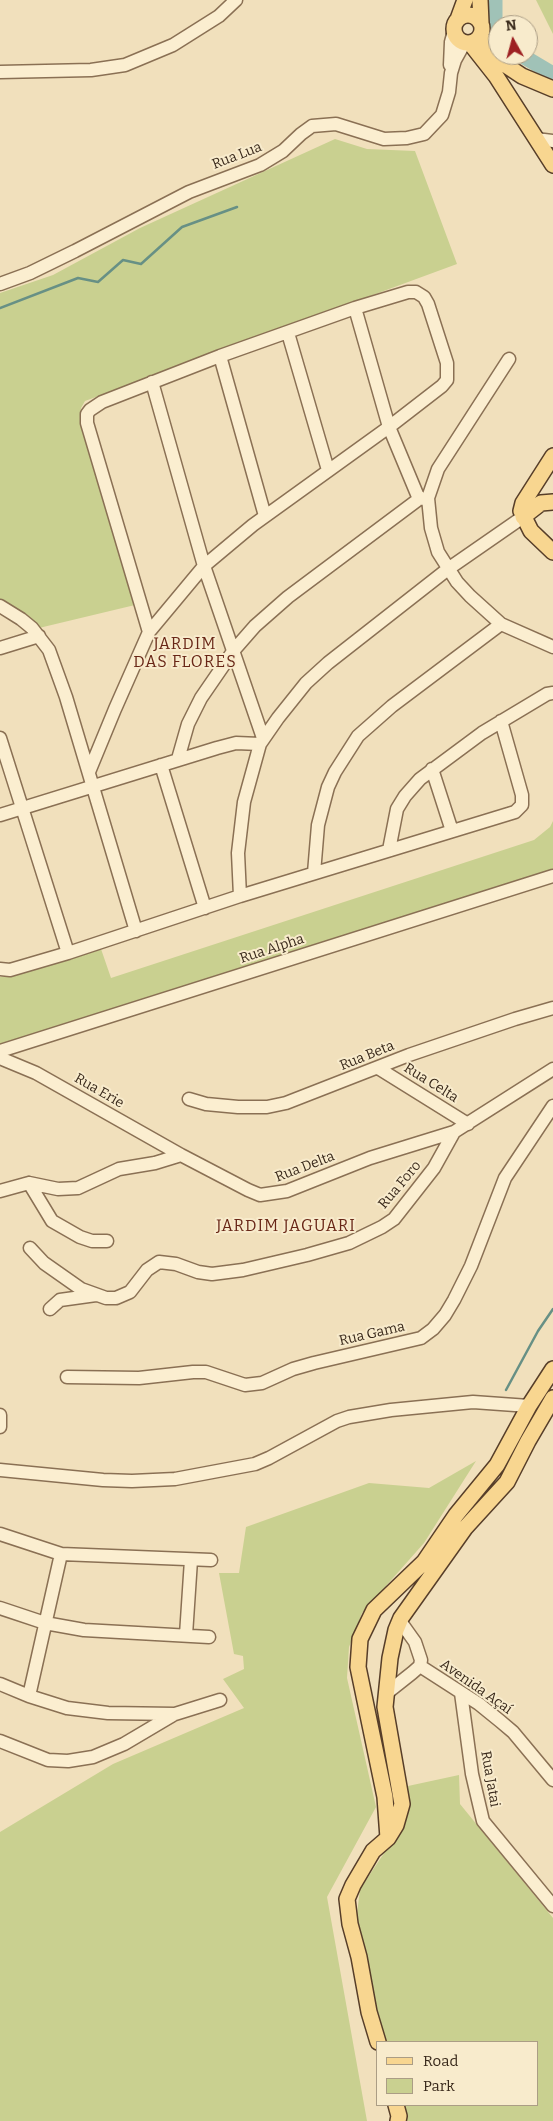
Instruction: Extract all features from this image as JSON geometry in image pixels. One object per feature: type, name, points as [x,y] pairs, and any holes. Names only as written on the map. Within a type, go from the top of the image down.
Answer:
[{"type":"main road","points":[[465,0],[468,32],[553,165]]},
{"type":"main road","points":[[468,32],[480,0]]},
{"type":"main road","points":[[468,32],[507,66],[522,76],[553,89]]},
{"type":"main road","points":[[553,456],[523,503],[522,512],[531,530],[553,552]]},
{"type":"main road","points":[[523,517],[541,503],[553,502]]},
{"type":"main road","points":[[388,1838],[385,1797],[358,1667],[360,1639],[374,1610],[424,1562],[456,1515],[497,1465],[528,1406],[553,1369]]},
{"type":"main road","points":[[378,2041],[350,1924],[347,1899],[352,1885],[373,1851],[388,1838],[396,1825],[402,1804],[386,1700],[390,1658],[400,1621],[465,1528],[503,1486],[512,1473],[553,1398]]},
{"type":"main road","points":[[497,1465],[512,1473]]},
{"type":"main road","points":[[358,1667],[366,1676],[371,1703],[377,1709],[386,1700]]},
{"type":"main road","points":[[396,2106],[399,2116],[398,2121]]},
{"type":"street","points":[[0,72],[91,70],[125,65],[173,45],[219,16],[236,0]]},
{"type":"street","name":"Rua Lua","points":[[0,284],[30,273],[189,192],[267,162],[312,126],[336,124],[384,139],[407,138],[424,134],[442,115],[449,92],[451,42],[468,32]]},
{"type":"street","points":[[536,139],[553,141]]},
{"type":"street","points":[[89,772],[114,709],[149,632],[204,566],[265,516],[389,427],[442,386],[447,380],[447,363],[428,304],[420,294],[408,292],[355,308],[220,356],[94,406],[86,418],[149,632]]},
{"type":"street","points":[[355,308],[389,427],[423,499],[434,541],[448,569],[470,596],[502,624],[553,647]]},
{"type":"street","points":[[288,333],[328,470]]},
{"type":"street","points":[[220,356],[265,516]]},
{"type":"street","points":[[178,759],[188,724],[201,698],[234,650],[270,613],[423,499],[438,469],[509,359]]},
{"type":"street","points":[[152,382],[204,566],[234,650],[262,741]]},
{"type":"street","points":[[240,896],[238,853],[244,802],[262,741],[292,699],[328,663],[448,569],[523,517]]},
{"type":"street","points":[[0,606],[21,619],[39,636],[49,650],[66,697],[136,931]]},
{"type":"street","points":[[314,873],[318,825],[328,787],[358,736],[392,706],[502,624]]},
{"type":"street","points":[[0,648],[39,636]]},
{"type":"street","points":[[389,850],[397,810],[405,796],[432,769],[502,721],[551,691]]},
{"type":"street","points":[[0,968],[10,970],[240,896],[515,812],[522,805],[521,790],[502,721]]},
{"type":"street","points":[[0,738],[68,952]]},
{"type":"street","points":[[0,815],[178,759],[236,743],[262,741]]},
{"type":"street","points":[[161,765],[205,908]]},
{"type":"street","points":[[432,769],[452,831]]},
{"type":"street","name":"Rua Alpha","points":[[0,1051],[553,876]]},
{"type":"street","name":"Rua Beta","points":[[189,1099],[206,1104],[267,1107],[286,1103],[480,1031],[553,1008]]},
{"type":"street","name":"Rua Erie","points":[[0,1058],[59,1086],[181,1155]]},
{"type":"street","name":"Rua Celta","points":[[378,1068],[468,1124]]},
{"type":"street","name":"Rua Delta","points":[[181,1155],[248,1190],[260,1195],[271,1195],[286,1191],[370,1158],[454,1132],[553,1069]]},
{"type":"street","name":"Rua Gama","points":[[67,1377],[139,1378],[206,1372],[245,1385],[262,1383],[293,1369],[314,1363],[421,1338],[433,1329],[445,1315],[454,1300],[471,1266],[506,1178],[553,1106]]},
{"type":"street","name":"Rua Foro","points":[[30,1248],[44,1263],[81,1289],[97,1295],[116,1298],[125,1295],[147,1270],[160,1262],[169,1262],[212,1274],[226,1273],[307,1255],[366,1236],[394,1219],[434,1168],[454,1132]]},
{"type":"street","points":[[0,1191],[29,1183],[70,1189],[87,1185],[119,1168],[161,1161],[181,1155]]},
{"type":"street","points":[[29,1183],[52,1221],[63,1229],[92,1241],[107,1241]]},
{"type":"street","points":[[50,1309],[60,1300],[97,1295]]},
{"type":"street","points":[[0,1470],[103,1480],[175,1479],[255,1464],[277,1455],[337,1421],[349,1417],[391,1410],[473,1402],[528,1406]]},
{"type":"street","points":[[0,1415],[0,1427]]},
{"type":"street","points":[[0,1534],[61,1554],[212,1560]]},
{"type":"street","points":[[29,1696],[61,1554]]},
{"type":"street","points":[[186,1635],[191,1560]]},
{"type":"street","points":[[0,1608],[45,1623],[84,1630],[209,1637]]},
{"type":"street","points":[[386,1700],[420,1666],[419,1648],[400,1621]]},
{"type":"street","name":"Avenida Açaí","points":[[420,1666],[479,1704],[513,1732],[553,1780]]},
{"type":"street","points":[[0,1684],[29,1696],[85,1711],[144,1715],[176,1714]]},
{"type":"street","name":"Rua Jatai","points":[[461,1693],[472,1774],[483,1821],[553,1906]]},
{"type":"street","points":[[0,1741],[48,1760],[68,1761],[92,1757],[124,1744],[176,1714],[220,1700]]},
{"type":"green space","points":[[536,0],[553,0],[553,34]]},
{"type":"green space","points":[[335,139],[367,149],[415,151],[457,264],[85,401],[81,408],[80,421],[135,605],[39,628],[0,604],[0,293],[53,275],[140,228]]},
{"type":"green space","points":[[553,821],[553,870],[0,1044],[0,977],[21,974],[101,949],[111,978],[534,840],[550,827]]},
{"type":"green space","points":[[476,1461],[424,1543],[362,1613],[349,1647],[347,1678],[376,1807],[327,1897],[367,2121],[0,2121],[0,1832],[113,1764],[244,1708],[223,1679],[244,1669],[243,1656],[234,1654],[219,1573],[239,1573],[246,1527],[369,1483],[429,1488]]},
{"type":"green space","points":[[459,1775],[460,1804],[553,1918],[553,2121],[404,2121],[401,2106],[538,2106],[538,2041],[383,2041],[356,1922],[360,1889],[405,1822],[408,1786]]},
{"type":"waterway","points":[[495,0],[495,15]]},
{"type":"waterway","points":[[538,65],[553,74]]},
{"type":"waterway","points":[[0,308],[78,278],[98,282],[123,260],[141,264],[182,227],[237,207]]},
{"type":"waterway","points":[[506,1390],[538,1331],[553,1309]]},
{"type":"district","name":"JARDIM DAS FLORES","points":[[185,654]]},
{"type":"district","name":"JARDIM JAGUARI","points":[[286,1227]]}]
